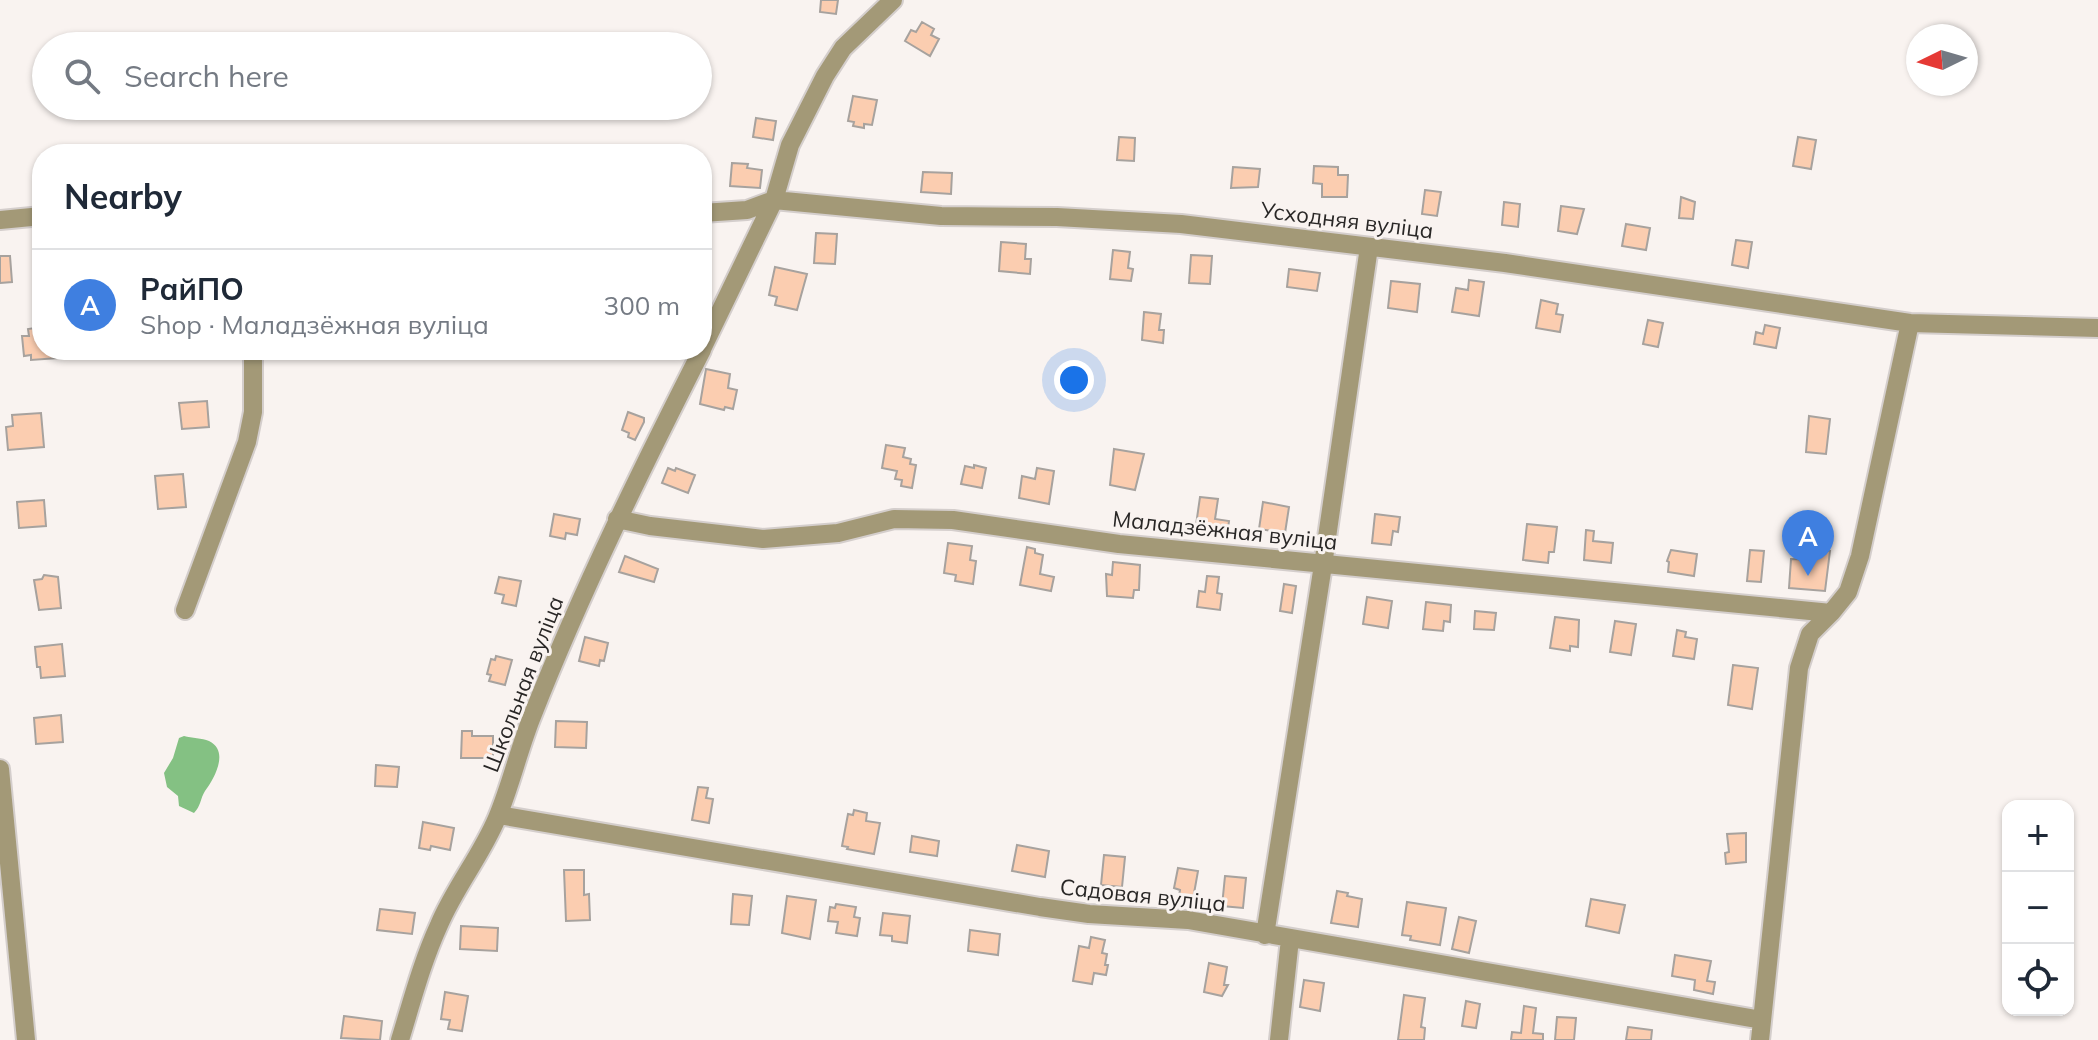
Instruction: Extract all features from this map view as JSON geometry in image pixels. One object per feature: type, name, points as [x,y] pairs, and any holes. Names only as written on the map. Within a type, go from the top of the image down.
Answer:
[{"type":"street","name":"Школьная вуліца","points":[[712,329],[774,200],[790,145],[825,76],[843,48],[893,0]]},
{"type":"street","points":[[712,212],[747,210],[774,200]]},
{"type":"street","name":"Усходняя вуліца","points":[[774,200],[941,216],[1057,217],[1181,224],[1505,263],[1910,323],[2098,328]]},
{"type":"street","points":[[0,220],[32,217]]},
{"type":"street","points":[[1265,935],[1369,247]]},
{"type":"street","points":[[1760,1040],[1799,668],[1810,634],[1848,592],[1860,556],[1910,323]]},
{"type":"street","points":[[185,610],[247,442],[253,412],[253,360]]},
{"type":"street","name":"Школьная вуліца","points":[[400,1040],[439,924],[464,876],[482,851],[499,815],[532,717],[617,519],[697,360]]},
{"type":"street","name":"Маладзёжная вуліца","points":[[617,519],[650,526],[763,539],[838,533],[894,519],[940,519],[1119,544],[1831,613]]},
{"type":"street","points":[[0,769],[26,1040]]},
{"type":"street","name":"Садовая вуліца","points":[[499,815],[1040,907],[1089,914],[1188,920],[1762,1020]]},
{"type":"street","points":[[1279,1040],[1290,939]]},
{"type":"green space","points":[[184,736],[209,741],[218,751],[219,758],[216,773],[194,813],[179,806],[178,796],[167,787],[164,773],[179,738]]},
{"type":"building","points":[[821,0],[838,0],[836,14],[820,12]]},
{"type":"building","points":[[922,22],[934,29],[931,35],[939,39],[930,56],[905,41],[911,30],[916,32]]},
{"type":"building","points":[[853,96],[877,100],[872,125],[864,124],[864,128],[853,126],[854,122],[848,121]]},
{"type":"building","points":[[756,118],[776,121],[773,140],[753,137]]},
{"type":"building","points":[[1119,137],[1135,138],[1134,161],[1117,160]]},
{"type":"building","points":[[1798,137],[1816,140],[1811,169],[1793,166]]},
{"type":"building","points":[[732,163],[748,164],[747,168],[762,170],[760,188],[730,186]]},
{"type":"building","points":[[1314,166],[1338,167],[1338,175],[1348,175],[1347,197],[1322,197],[1322,184],[1313,183]]},
{"type":"building","points":[[1233,167],[1260,169],[1258,187],[1231,188]]},
{"type":"building","points":[[923,172],[952,173],[951,194],[921,192]]},
{"type":"building","points":[[1425,190],[1441,192],[1437,216],[1422,214]]},
{"type":"building","points":[[1681,197],[1695,202],[1693,219],[1679,218]]},
{"type":"building","points":[[1504,202],[1520,204],[1518,227],[1502,225]]},
{"type":"building","points":[[1561,206],[1584,209],[1577,234],[1558,231]]},
{"type":"building","points":[[1626,224],[1650,228],[1646,250],[1622,246]]},
{"type":"building","points":[[816,233],[837,234],[835,264],[814,263]]},
{"type":"building","points":[[1736,240],[1752,242],[1748,268],[1732,265]]},
{"type":"building","points":[[1001,242],[1026,244],[1025,259],[1031,259],[1030,274],[999,271]]},
{"type":"building","points":[[1113,250],[1130,252],[1128,268],[1133,269],[1131,281],[1110,279]]},
{"type":"building","points":[[1191,255],[1212,256],[1210,284],[1189,283]]},
{"type":"building","points":[[0,256],[10,256],[12,282],[0,283]]},
{"type":"building","points":[[775,267],[807,274],[797,310],[775,305],[777,297],[769,295]]},
{"type":"building","points":[[1289,269],[1320,273],[1317,291],[1287,287]]},
{"type":"building","points":[[1469,280],[1484,282],[1479,316],[1452,312],[1456,288],[1468,290]]},
{"type":"building","points":[[1391,281],[1420,284],[1417,312],[1388,308]]},
{"type":"building","points":[[1541,300],[1558,304],[1556,314],[1563,315],[1560,332],[1536,328]]},
{"type":"building","points":[[1144,312],[1161,314],[1159,330],[1164,330],[1163,343],[1142,340]]},
{"type":"building","points":[[1648,320],[1663,323],[1658,347],[1643,344]]},
{"type":"building","points":[[1765,325],[1780,328],[1776,348],[1754,344],[1756,332],[1763,334]]},
{"type":"building","points":[[32,328],[32,360],[31,355],[24,356],[22,336],[29,336],[28,329]]},
{"type":"building","points":[[706,369],[730,374],[728,388],[737,390],[733,409],[700,404]]},
{"type":"building","points":[[207,401],[209,427],[182,429],[179,403]]},
{"type":"building","points":[[628,412],[644,418],[635,440],[622,430]]},
{"type":"building","points":[[41,413],[44,447],[8,450],[6,427],[13,426],[12,415]]},
{"type":"building","points":[[1809,416],[1830,419],[1826,454],[1806,452]]},
{"type":"building","points":[[886,445],[905,448],[903,457],[911,459],[910,464],[916,465],[912,488],[901,486],[902,480],[895,479],[897,471],[882,468]]},
{"type":"building","points":[[1114,449],[1144,454],[1135,490],[1110,485]]},
{"type":"building","points":[[974,465],[986,468],[982,488],[961,484],[965,466],[974,468]]},
{"type":"building","points":[[668,468],[695,475],[688,493],[662,483]]},
{"type":"building","points":[[1037,468],[1054,471],[1049,504],[1019,498],[1022,476],[1035,479]]},
{"type":"building","points":[[183,474],[186,507],[158,509],[155,476]]},
{"type":"building","points":[[1200,497],[1218,499],[1215,519],[1229,521],[1227,536],[1204,533],[1205,526],[1196,525]]},
{"type":"building","points":[[44,500],[46,526],[19,528],[17,502]]},
{"type":"building","points":[[1263,502],[1289,507],[1285,533],[1259,529]]},
{"type":"building","points":[[554,514],[580,519],[577,535],[566,533],[565,539],[550,536]]},
{"type":"building","points":[[1375,514],[1400,517],[1398,532],[1393,531],[1391,545],[1372,543]]},
{"type":"building","points":[[1527,524],[1557,527],[1554,552],[1549,552],[1548,563],[1523,560]]},
{"type":"building","points":[[1586,530],[1594,531],[1593,541],[1613,543],[1611,563],[1584,560]]},
{"type":"building","points":[[948,543],[972,546],[970,560],[976,561],[973,584],[955,581],[956,575],[944,573]]},
{"type":"building","points":[[1027,547],[1043,555],[1040,574],[1054,577],[1051,591],[1020,585]]},
{"type":"building","points":[[1671,550],[1697,554],[1694,576],[1668,572],[1667,561]]},
{"type":"building","points":[[1750,550],[1764,551],[1761,582],[1747,581]]},
{"type":"building","points":[[1814,550],[1830,551],[1825,591],[1789,588],[1791,559],[1814,560]]},
{"type":"building","points":[[625,556],[658,569],[654,582],[619,572]]},
{"type":"building","points":[[1113,562],[1140,565],[1139,590],[1134,590],[1133,598],[1107,596],[1106,574],[1112,575]]},
{"type":"building","points":[[44,575],[58,577],[61,608],[39,610],[34,580],[42,579]]},
{"type":"building","points":[[1207,576],[1219,577],[1217,593],[1222,594],[1220,610],[1197,607],[1199,591],[1205,592]]},
{"type":"building","points":[[499,577],[521,581],[516,606],[502,603],[504,595],[495,593]]},
{"type":"building","points":[[1284,584],[1296,586],[1292,613],[1280,611]]},
{"type":"building","points":[[1367,597],[1392,601],[1388,628],[1363,624]]},
{"type":"building","points":[[1426,602],[1451,605],[1450,622],[1444,621],[1443,631],[1423,629]]},
{"type":"building","points":[[1475,611],[1496,613],[1494,630],[1474,629]]},
{"type":"building","points":[[1555,617],[1579,620],[1578,647],[1570,646],[1570,651],[1550,648]]},
{"type":"building","points":[[1615,621],[1636,624],[1631,655],[1610,652]]},
{"type":"building","points":[[1677,630],[1686,632],[1685,637],[1697,639],[1694,659],[1673,656]]},
{"type":"building","points":[[585,637],[608,643],[604,661],[600,660],[599,666],[579,661]]},
{"type":"building","points":[[62,644],[65,676],[41,678],[35,647]]},
{"type":"building","points":[[496,656],[512,660],[505,685],[489,681],[491,675],[487,674],[491,659],[495,660]]},
{"type":"building","points":[[1733,665],[1758,668],[1752,709],[1728,705]]},
{"type":"building","points":[[61,715],[63,742],[36,744],[34,718]]},
{"type":"building","points":[[556,721],[587,722],[586,748],[555,747]]},
{"type":"building","points":[[462,731],[472,731],[472,736],[493,736],[493,758],[461,758]]},
{"type":"building","points":[[376,765],[399,767],[397,787],[375,786]]},
{"type":"building","points":[[698,787],[708,788],[706,798],[713,799],[709,823],[692,820]]},
{"type":"building","points":[[854,810],[867,813],[866,821],[880,823],[874,854],[842,846],[848,814],[853,815]]},
{"type":"building","points":[[423,822],[454,828],[450,850],[431,846],[430,850],[419,848]]},
{"type":"building","points":[[1746,833],[1746,862],[1726,864],[1725,853],[1729,852],[1727,834]]},
{"type":"building","points":[[912,836],[939,841],[937,856],[910,852]]},
{"type":"building","points":[[1017,845],[1049,851],[1045,877],[1012,871]]},
{"type":"building","points":[[1104,855],[1125,857],[1122,887],[1101,885]]},
{"type":"building","points":[[1178,868],[1198,871],[1193,899],[1179,897],[1180,890],[1174,888]]},
{"type":"building","points":[[564,870],[584,870],[584,895],[589,894],[590,920],[566,921]]},
{"type":"building","points":[[1225,876],[1246,878],[1243,908],[1222,906]]},
{"type":"building","points":[[1337,891],[1362,899],[1358,927],[1331,923]]},
{"type":"building","points":[[733,894],[752,896],[749,925],[731,924]]},
{"type":"building","points":[[787,896],[816,900],[810,939],[782,933]]},
{"type":"building","points":[[1591,899],[1625,905],[1619,933],[1586,926]]},
{"type":"building","points":[[1407,902],[1446,908],[1440,945],[1410,940],[1411,936],[1402,935]]},
{"type":"building","points":[[836,904],[856,907],[854,917],[860,918],[857,936],[836,933],[838,922],[828,921],[830,907],[835,908]]},
{"type":"building","points":[[380,909],[415,913],[412,934],[377,930]]},
{"type":"building","points":[[883,913],[910,916],[907,943],[892,941],[892,936],[880,935]]},
{"type":"building","points":[[1459,917],[1476,921],[1469,953],[1452,949]]},
{"type":"building","points":[[461,926],[498,928],[497,951],[460,949]]},
{"type":"building","points":[[970,930],[1000,934],[998,955],[968,951]]},
{"type":"building","points":[[1091,937],[1105,940],[1102,953],[1107,954],[1106,975],[1094,973],[1092,984],[1073,981],[1079,946],[1089,948]]},
{"type":"building","points":[[1675,955],[1711,961],[1707,981],[1715,982],[1713,994],[1694,990],[1695,980],[1672,976]]},
{"type":"building","points":[[1209,963],[1227,967],[1224,985],[1228,985],[1222,996],[1204,992]]},
{"type":"building","points":[[1304,980],[1324,983],[1320,1011],[1300,1007]]},
{"type":"building","points":[[445,992],[468,996],[462,1031],[448,1029],[450,1020],[441,1019]]},
{"type":"building","points":[[1404,995],[1425,998],[1421,1027],[1425,1028],[1424,1040],[1398,1040]]},
{"type":"building","points":[[1466,1001],[1480,1004],[1476,1028],[1462,1026]]},
{"type":"building","points":[[1524,1006],[1536,1008],[1533,1033],[1543,1034],[1543,1040],[1511,1040],[1512,1032],[1521,1033]]},
{"type":"building","points":[[344,1016],[382,1021],[380,1040],[341,1038]]},
{"type":"building","points":[[1557,1017],[1576,1018],[1574,1040],[1555,1040]]},
{"type":"building","points":[[1628,1027],[1652,1030],[1651,1040],[1626,1040]]},
{"type":"place","name":"РайПО","points":[[1808,576]]}]
